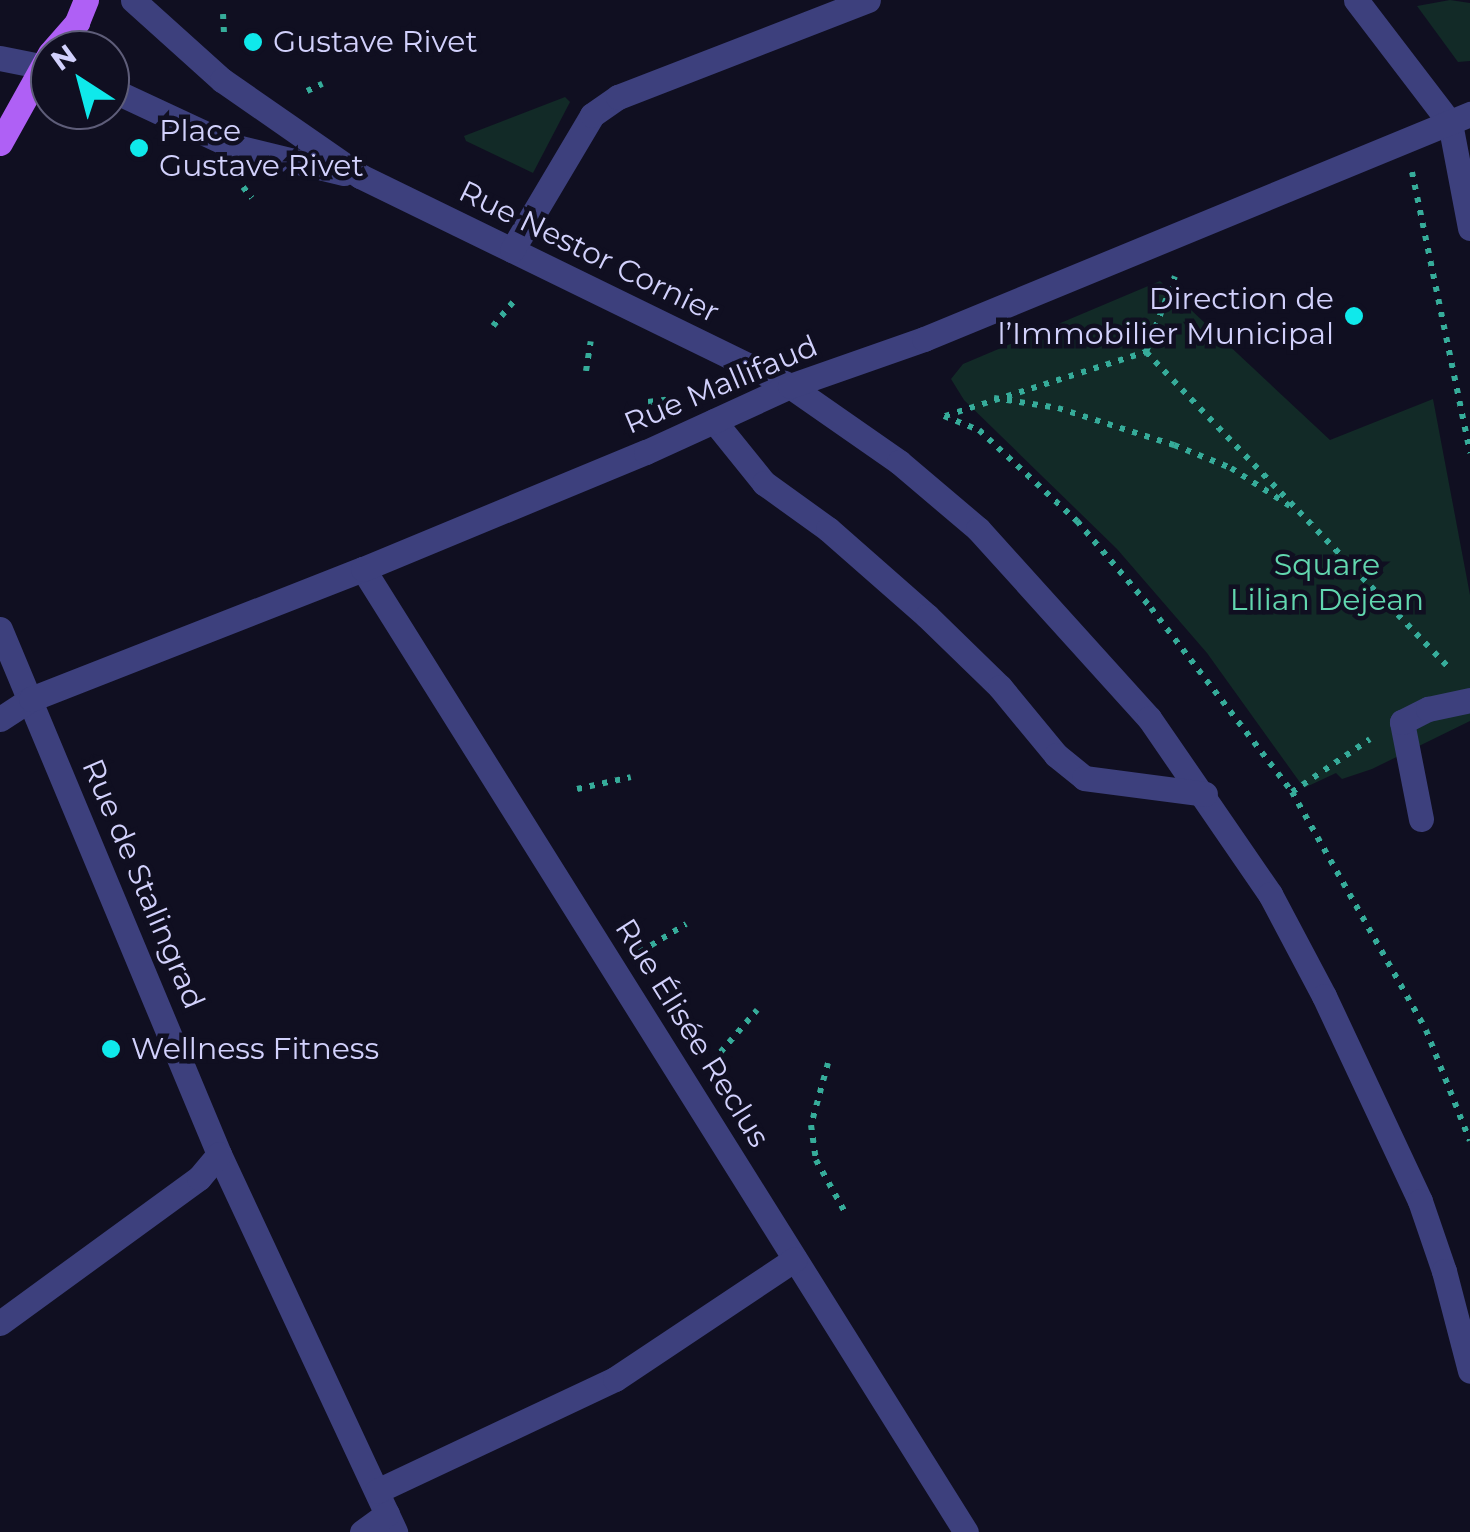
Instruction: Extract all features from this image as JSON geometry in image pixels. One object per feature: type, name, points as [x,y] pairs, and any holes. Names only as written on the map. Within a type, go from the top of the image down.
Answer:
[{"type":"main road","points":[[71,30],[86,0]]},
{"type":"main road","points":[[0,143],[30,90]]},
{"type":"street","name":"Rue Nestor Cornier","points":[[133,0],[222,80],[360,176],[790,386],[899,462],[978,529],[1149,718],[1205,794],[1270,894],[1383,1118],[1444,1270],[1470,1371]]},
{"type":"street","points":[[512,250],[592,115],[618,97],[868,0]]},
{"type":"street","points":[[1356,0],[1460,118],[1470,228]]},
{"type":"street","points":[[0,58],[30,59]]},
{"type":"street","name":"Rue Nestor Cornier","points":[[130,98],[232,146],[360,176]]},
{"type":"street","name":"Rue Mallifaud","points":[[0,719],[30,699],[364,569],[790,386],[940,333],[1460,118]]},
{"type":"street","points":[[714,421],[764,483],[828,529],[927,616],[1000,687],[1056,755],[1084,778],[1205,794]]},
{"type":"street","name":"Rue Élisée Reclus","points":[[364,569],[966,1532]]},
{"type":"street","name":"Rue de Stalingrad","points":[[0,628],[219,1154],[386,1512]]},
{"type":"street","points":[[1421,819],[1402,722],[1428,709],[1470,700]]},
{"type":"street","points":[[0,1323],[199,1178],[219,1154]]},
{"type":"street","points":[[362,1532],[386,1512],[615,1379],[795,1259]]},
{"type":"path","points":[[307,91],[322,84]]},
{"type":"path","points":[[1406,142],[1470,453]]},
{"type":"path","points":[[245,188],[252,198]]},
{"type":"path","points":[[1146,352],[1178,269]]},
{"type":"path","points":[[493,326],[513,302]]},
{"type":"path","points":[[586,372],[592,341]]},
{"type":"path","points":[[1146,352],[944,416],[979,430],[1077,521],[1152,608],[1292,792],[1426,1030],[1470,1141]]},
{"type":"path","points":[[1146,352],[1457,676]]},
{"type":"path","points":[[994,398],[1088,416],[1174,445],[1231,468],[1300,513]]},
{"type":"path","points":[[1292,792],[1343,754],[1402,722]]},
{"type":"path","points":[[577,789],[631,777]]},
{"type":"path","points":[[614,969],[686,924]]},
{"type":"path","points":[[688,1088],[757,1010]]},
{"type":"path","points":[[828,1064],[817,1091],[811,1124],[816,1160],[846,1214]]},
{"type":"green space","points":[[1450,0],[1470,3],[1470,61],[1458,62],[1417,6]]},
{"type":"green space","points":[[565,97],[570,102],[533,173],[466,141],[464,136]]},
{"type":"green space","name":"Square Lilian Dejean","points":[[1160,281],[1330,440],[1433,399],[1470,595],[1470,721],[1372,769],[1342,779],[1336,773],[1304,788],[1207,653],[1117,549],[964,400],[951,379],[963,364]]},
{"type":"place","name":"Gustave Rivet","points":[[253,42]]},
{"type":"place","name":"Place Gustave Rivet","points":[[139,148]]},
{"type":"place","name":"Direction de l’Immobilier Municipal","points":[[1354,316]]},
{"type":"place","name":"Wellness Fitness","points":[[111,1049]]}]
